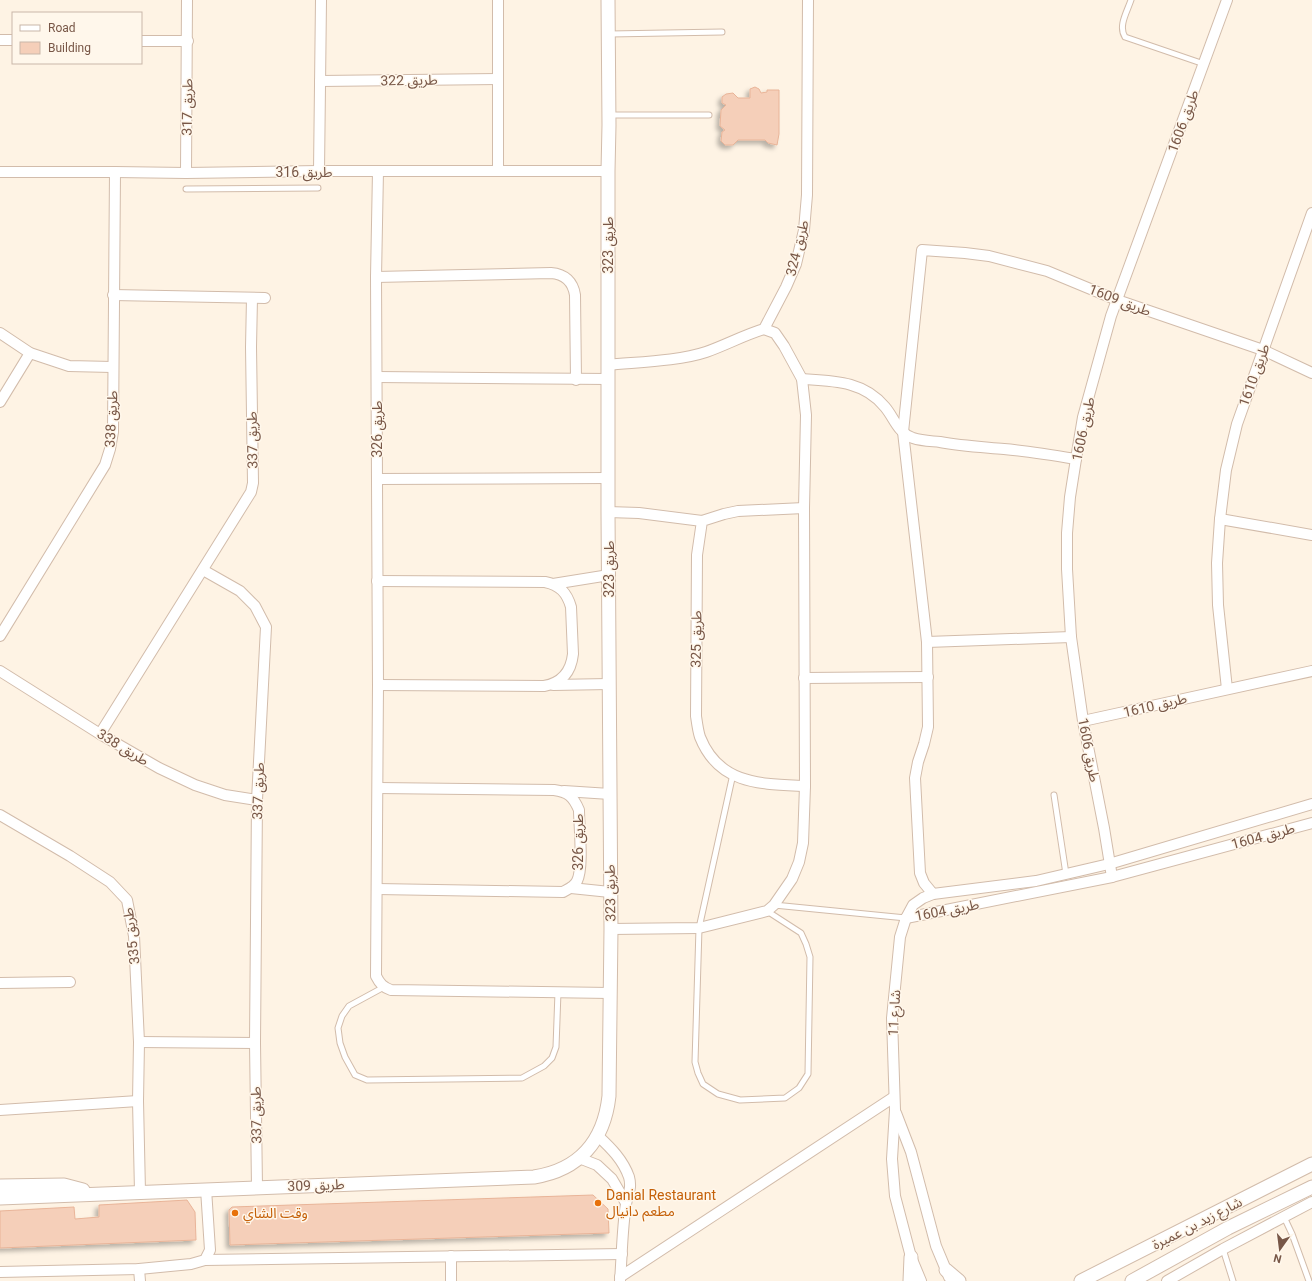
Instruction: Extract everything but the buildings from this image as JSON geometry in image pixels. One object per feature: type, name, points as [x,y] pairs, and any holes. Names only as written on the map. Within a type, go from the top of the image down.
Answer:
[{"type":"street","name":"طريق 317","points":[[186,173],[188,41],[187,0]]},
{"type":"street","points":[[319,171],[321,0]]},
{"type":"street","points":[[498,0],[498,171]]},
{"type":"street","name":"طريق 323","points":[[534,1177],[553,1173],[571,1164],[592,1144],[598,1136],[604,1123],[608,1110],[609,1096],[611,929],[608,512],[608,0]]},
{"type":"street","name":"طريق 324","points":[[764,329],[796,264],[804,230],[807,195],[808,0]]},
{"type":"street","name":"طريق 1606","points":[[1112,877],[1083,721],[1071,637],[1067,569],[1067,533],[1076,459],[1084,418],[1111,316],[1227,0]]},
{"type":"street","points":[[0,40],[12,40]]},
{"type":"street","points":[[142,40],[188,41]]},
{"type":"street","name":"طريق 322","points":[[320,80],[498,79]]},
{"type":"street","name":"طريق 316","points":[[0,172],[186,173],[319,171],[608,171]]},
{"type":"street","name":"طريق 326","points":[[378,171],[376,277],[378,685],[376,976],[379,983],[384,987]]},
{"type":"street","name":"طريق 338","points":[[0,636],[105,465],[110,449],[113,432],[112,367],[115,172]]},
{"type":"street","name":"طريق 1610","points":[[1228,689],[1218,604],[1220,519],[1226,470],[1237,424],[1263,350],[1308,236],[1312,213]]},
{"type":"street","name":"طريق 1609","points":[[903,432],[922,250],[989,256],[1047,271],[1117,300],[1263,350],[1312,373]]},
{"type":"street","points":[[376,277],[551,273],[563,276],[572,284],[575,295],[576,380]]},
{"type":"street","points":[[113,295],[265,298]]},
{"type":"street","name":"طريق 337","points":[[100,734],[251,492],[253,483],[251,347],[252,298]]},
{"type":"street","points":[[608,365],[678,358],[705,352],[752,332],[764,329],[775,333],[802,379],[806,415],[804,508],[805,786],[803,843],[799,862],[792,880],[771,908],[699,928],[611,929]]},
{"type":"street","points":[[0,333],[30,353],[69,366],[112,367]]},
{"type":"street","points":[[0,402],[30,353]]},
{"type":"street","points":[[376,377],[576,380],[609,379]]},
{"type":"street","points":[[802,379],[850,384],[864,389],[875,396],[885,407],[903,432],[922,440],[972,447],[1039,453],[1076,459]]},
{"type":"street","points":[[903,432],[927,642],[928,728],[915,778],[920,873],[924,883],[933,894]]},
{"type":"street","points":[[377,479],[608,478]]},
{"type":"street","points":[[608,512],[639,513],[702,521],[738,511],[804,508]]},
{"type":"street","points":[[1220,519],[1312,535]]},
{"type":"street","name":"طريق 325","points":[[702,521],[698,555],[696,716],[700,736],[710,755],[725,770],[744,780],[765,784],[805,786]]},
{"type":"street","name":"طريق 337","points":[[203,570],[240,591],[255,606],[266,627],[257,800],[255,1043],[257,1187]]},
{"type":"street","points":[[553,584],[609,575]]},
{"type":"street","points":[[377,581],[546,582],[553,584],[565,593],[571,606],[573,654],[572,662],[565,676],[552,685]]},
{"type":"street","points":[[927,642],[1071,637]]},
{"type":"street","name":"طريق 338","points":[[0,671],[100,734],[159,768],[195,785],[225,795],[257,800]]},
{"type":"street","name":"طريق 1610","points":[[1083,721],[1312,671]]},
{"type":"street","points":[[804,678],[928,677]]},
{"type":"street","points":[[378,685],[544,686],[609,684]]},
{"type":"street","points":[[378,788],[554,790],[610,794]]},
{"type":"street","name":"طريق 326","points":[[377,889],[562,892],[571,888],[577,881],[581,866],[579,810],[575,801],[570,795],[562,791]]},
{"type":"street","name":"طريق 1604","points":[[906,918],[913,905],[923,898],[933,894],[1036,881],[1109,864],[1312,804]]},
{"type":"street","name":"طريق 335","points":[[0,815],[70,856],[110,882],[127,900],[134,936],[139,1042],[138,1101],[140,1192]]},
{"type":"street","name":"طريق 1604","points":[[906,918],[1112,877],[1312,823]]},
{"type":"street","points":[[571,888],[610,892]]},
{"type":"street","name":"شارع 11","points":[[906,918],[900,937],[892,1018],[895,1110],[892,1159],[895,1196],[911,1257],[921,1281]]},
{"type":"street","points":[[0,983],[70,982]]},
{"type":"street","points":[[384,987],[391,990],[610,993]]},
{"type":"street","points":[[139,1042],[255,1043]]},
{"type":"street","points":[[620,1279],[894,1097]]},
{"type":"street","points":[[0,1110],[138,1101]]},
{"type":"street","name":"شارع 11","points":[[895,1110],[911,1152],[936,1246],[949,1275]]},
{"type":"street","points":[[598,1136],[611,1148],[624,1164],[631,1188],[626,1203],[620,1279]]},
{"type":"street","points":[[579,1158],[597,1166],[612,1179],[626,1203]]},
{"type":"street","name":"شارع زيد بن عميرة","points":[[1081,1281],[1312,1164]]},
{"type":"street","name":"طريق 309","points":[[0,1198],[534,1177]]},
{"type":"street","name":"طريق 309","points":[[0,1186],[64,1185],[98,1194]]},
{"type":"street","name":"شارع زيد بن عميرة","points":[[1132,1281],[1228,1228],[1312,1187]]},
{"type":"street","points":[[205,1260],[210,1250],[206,1189]]},
{"type":"street","points":[[1167,1281],[1223,1249],[1312,1202]]},
{"type":"street","points":[[0,1272],[139,1269],[191,1264],[205,1260],[622,1254]]},
{"type":"street","points":[[451,1256],[451,1281]]},
{"type":"street","points":[[910,1281],[911,1257]]},
{"type":"street","points":[[139,1269],[140,1281]]},
{"type":"street","points":[[949,1275],[959,1281]]},
{"type":"lane","points":[[1131,0],[1122,26],[1122,33],[1125,37],[1204,64]]},
{"type":"lane","points":[[608,34],[722,32]]},
{"type":"lane","points":[[609,115],[709,115]]},
{"type":"lane","points":[[186,189],[318,188]]},
{"type":"lane","points":[[733,774],[699,928],[695,1062],[703,1084],[718,1094],[740,1100],[785,1098],[799,1088],[808,1074],[810,957],[801,933],[771,908]]},
{"type":"lane","points":[[1054,795],[1066,874]]},
{"type":"lane","points":[[771,908],[906,918]]},
{"type":"lane","points":[[384,987],[349,1006],[342,1016],[338,1028],[340,1043],[345,1057],[355,1075],[367,1080],[522,1078],[544,1066],[552,1058],[556,1047],[558,992]]},
{"type":"lane","points":[[1284,1218],[1292,1234],[1309,1281]]},
{"type":"lane","points":[[1223,1249],[1233,1281]]},
{"type":"place","name":"Danial Restaurant مطعم دانيال","points":[[598,1203]]},
{"type":"place","name":"وقت الشاي","points":[[235,1213]]}]
